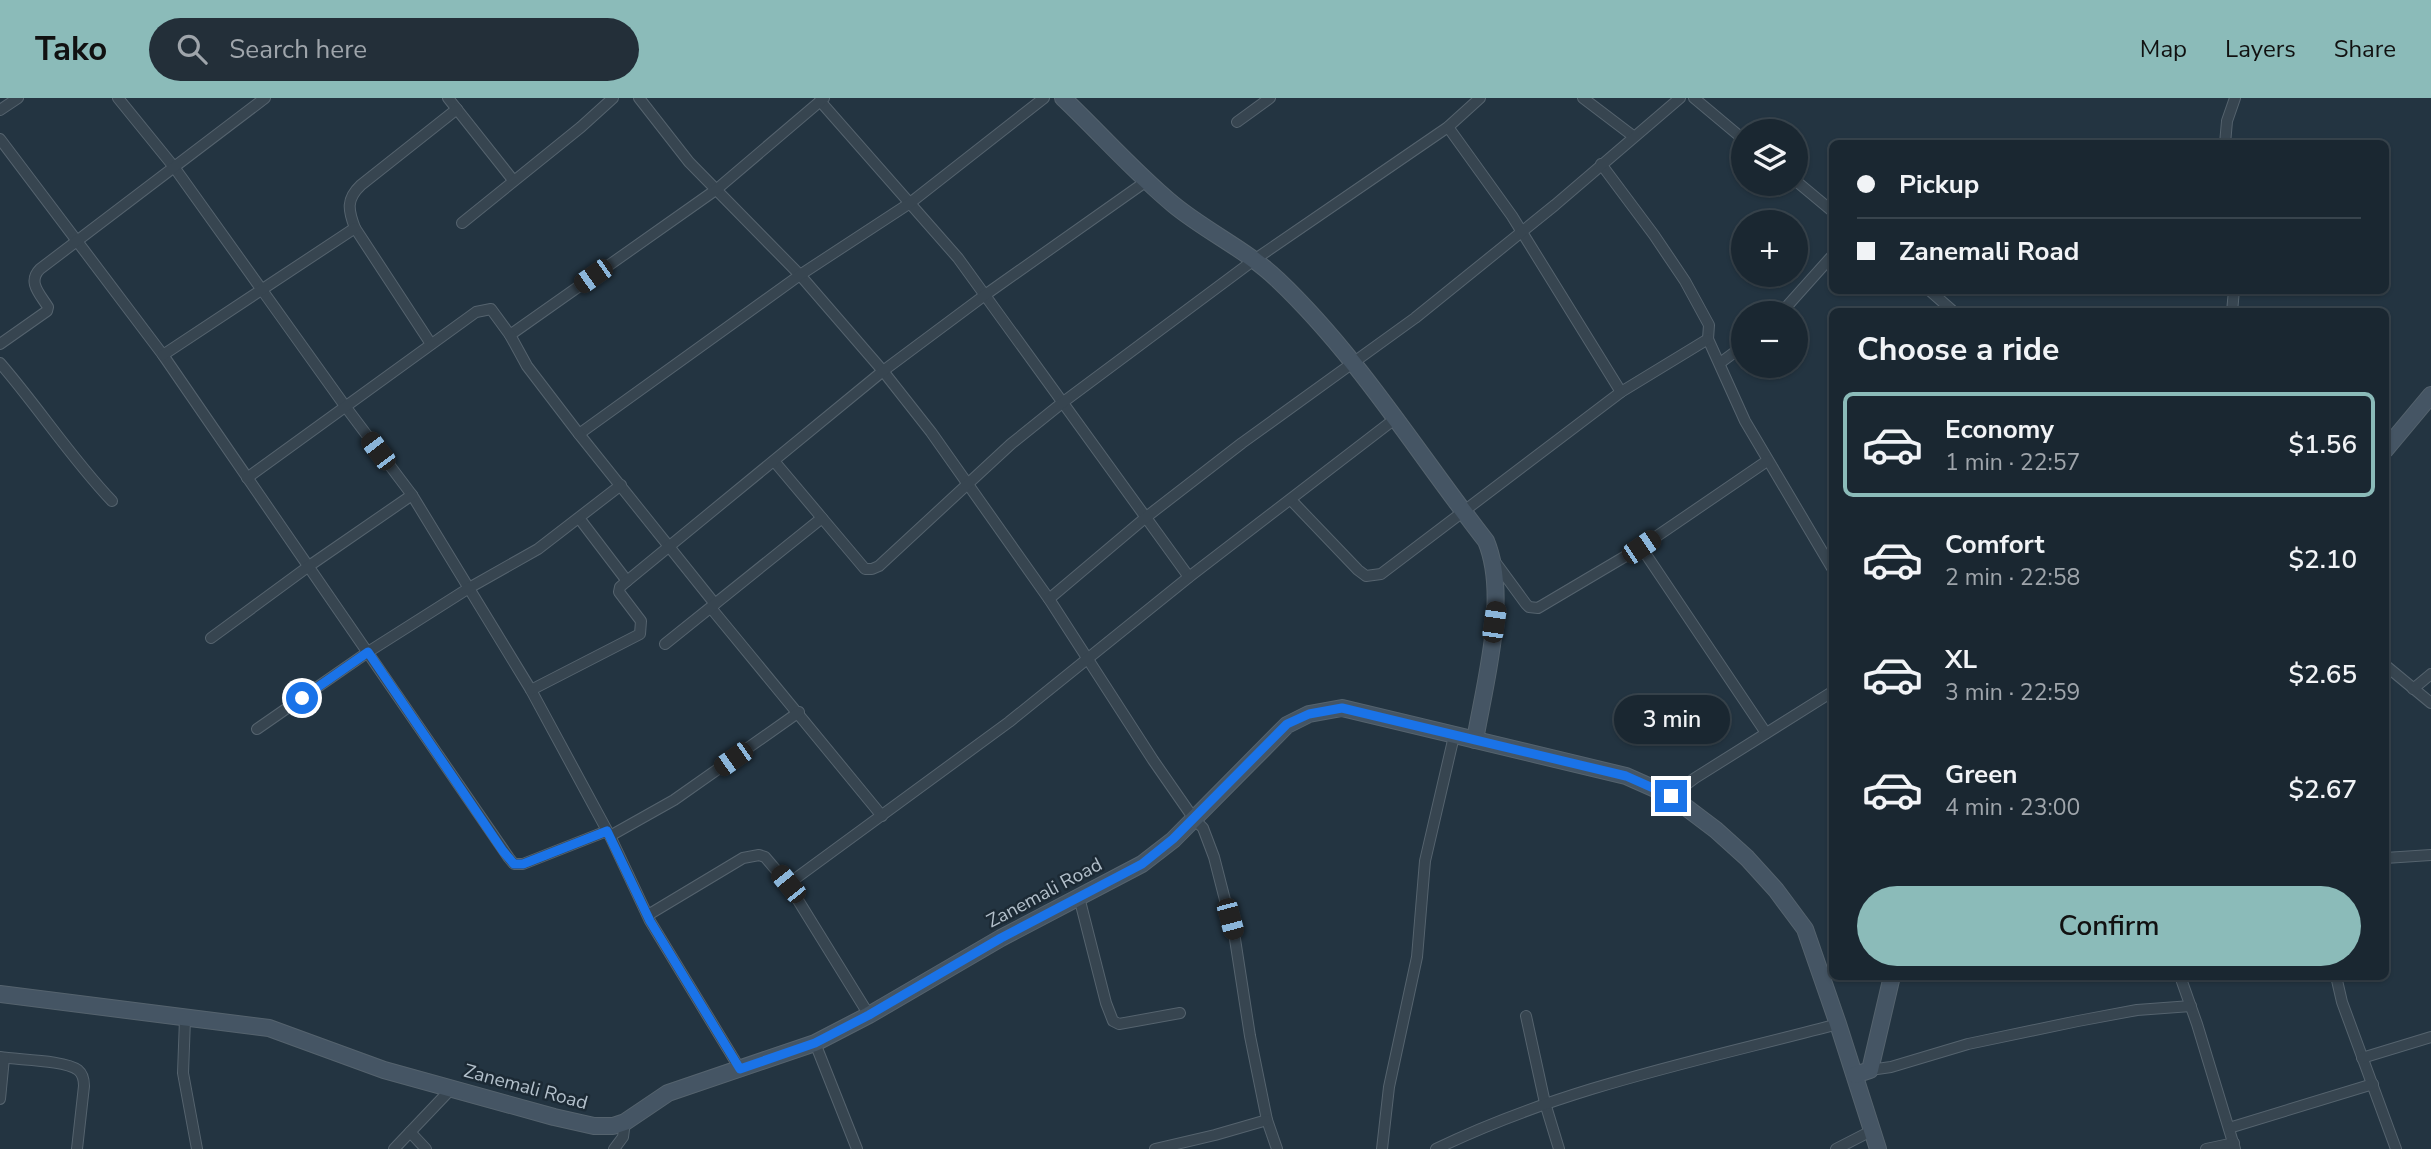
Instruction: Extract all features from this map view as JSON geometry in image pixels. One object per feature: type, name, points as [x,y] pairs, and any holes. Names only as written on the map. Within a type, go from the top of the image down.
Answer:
[{"type":"street","points":[[0,110],[18,98]]},
{"type":"street","points":[[118,98],[174,167],[412,495],[531,690],[648,915],[740,1069]]},
{"type":"street","points":[[0,344],[47,311],[48,307],[33,282],[33,277],[40,269],[265,98]]},
{"type":"street","points":[[448,98],[513,180]]},
{"type":"street","points":[[461,223],[613,98]]},
{"type":"street","points":[[639,98],[676,146],[800,275],[883,371],[968,483],[1049,599],[1194,819],[1203,828],[1209,841],[1235,939],[1267,1120],[1277,1149]]},
{"type":"street","points":[[579,435],[800,275],[910,203],[1044,98]]},
{"type":"street","points":[[1063,98],[1196,222],[1278,279],[1353,363],[1396,418],[1486,541],[1493,559],[1526,604],[1533,609],[1641,547],[1767,461]]},
{"type":"street","points":[[1237,122],[1270,98]]},
{"type":"street","points":[[774,461],[865,569],[872,569],[1062,403],[1254,260],[1448,127],[1480,98]]},
{"type":"street","points":[[1583,98],[1633,136]]},
{"type":"street","points":[[1049,599],[1145,518],[1242,443],[1415,318],[1555,205],[1680,98]]},
{"type":"street","points":[[1694,98],[1731,129]]},
{"type":"street","points":[[2225,140],[2227,121],[2235,98]]},
{"type":"street","points":[[510,335],[717,189],[822,100],[958,258],[1189,577]]},
{"type":"street","points":[[431,344],[355,228],[349,212],[349,201],[352,193],[457,109]]},
{"type":"street","points":[[1448,127],[1521,230],[1620,391]]},
{"type":"street","points":[[0,139],[163,355],[514,864],[523,864],[608,834],[674,800],[799,712]]},
{"type":"street","points":[[1601,164],[1685,281],[1709,326],[1709,339],[1745,421],[1829,563]]},
{"type":"street","points":[[531,690],[640,634],[641,621],[619,592],[620,587],[883,371],[1148,180]]},
{"type":"street","points":[[1808,191],[1829,208]]},
{"type":"street","points":[[163,355],[355,228]]},
{"type":"street","points":[[1792,301],[1829,259]]},
{"type":"street","points":[[1934,294],[1949,308]]},
{"type":"street","points":[[247,478],[476,312],[487,308],[495,313],[527,366],[579,435],[882,816]]},
{"type":"street","points":[[1291,500],[1358,570],[1366,576],[1381,574],[1620,391],[1709,339]]},
{"type":"street","points":[[1720,363],[1731,355]]},
{"type":"street","points":[[0,363],[112,501]]},
{"type":"street","points":[[2389,445],[2431,395]]},
{"type":"street","points":[[788,884],[1009,722],[1189,577],[1396,418]]},
{"type":"street","points":[[257,729],[368,652],[469,588],[538,549],[621,485]]},
{"type":"street","points":[[211,638],[412,495]]},
{"type":"street","points":[[579,518],[627,581]]},
{"type":"street","points":[[664,644],[822,518]]},
{"type":"street","points":[[1641,547],[1766,733]]},
{"type":"street","points":[[1475,740],[1497,597],[1493,559]]},
{"type":"street","points":[[2389,668],[2431,703]]},
{"type":"street","points":[[2413,689],[2431,674]]},
{"type":"street","points":[[1671,796],[1829,694]]},
{"type":"street","name":"Zanemali Road","points":[[0,994],[270,1028],[384,1070],[594,1126],[613,1126],[625,1122],[668,1093],[815,1043],[869,1015],[1001,938],[1142,864],[1194,819],[1287,724],[1309,714],[1342,708],[1626,776],[1671,796],[1716,830],[1737,848],[1805,929],[1838,1024],[1862,1073],[1878,1149]]},
{"type":"street","points":[[1382,1149],[1389,1087],[1417,957],[1425,861],[1454,736]]},
{"type":"street","points":[[648,915],[743,858],[752,855],[765,857],[788,884],[869,1015]]},
{"type":"street","points":[[2389,858],[2431,855]]},
{"type":"street","points":[[1079,898],[1113,1021],[1119,1024],[1180,1013]]},
{"type":"street","points":[[1891,980],[1862,1073],[1968,1044],[2078,1021],[2137,1010],[2191,1006]]},
{"type":"street","points":[[2181,980],[2235,1146],[2206,1149]]},
{"type":"street","points":[[2337,980],[2342,1002],[2396,1149]]},
{"type":"street","points":[[1526,1016],[1545,1103],[1559,1149]]},
{"type":"street","points":[[185,1019],[183,1073],[197,1149]]},
{"type":"street","points":[[1436,1149],[1545,1103],[1618,1079],[1838,1024]]},
{"type":"street","points":[[2362,1058],[2431,1037]]},
{"type":"street","points":[[815,1043],[857,1149]]},
{"type":"street","points":[[0,1099],[2,1058],[61,1065],[78,1070],[85,1086],[77,1149]]},
{"type":"street","points":[[2229,1128],[2373,1084]]},
{"type":"street","points":[[394,1149],[452,1088]]},
{"type":"street","points":[[1155,1149],[1267,1120]]},
{"type":"street","points":[[614,1149],[622,1137],[625,1122]]},
{"type":"street","points":[[1836,1149],[1872,1130]]},
{"type":"street","points":[[410,1132],[426,1149]]},
{"type":"route","points":[[302,698],[368,652],[514,864],[523,864],[546,856],[607,831],[650,921],[740,1069],[815,1043],[869,1015],[1001,938],[1142,864],[1194,819],[1287,724],[1309,714],[1342,708],[1626,776],[1671,796]]}]
